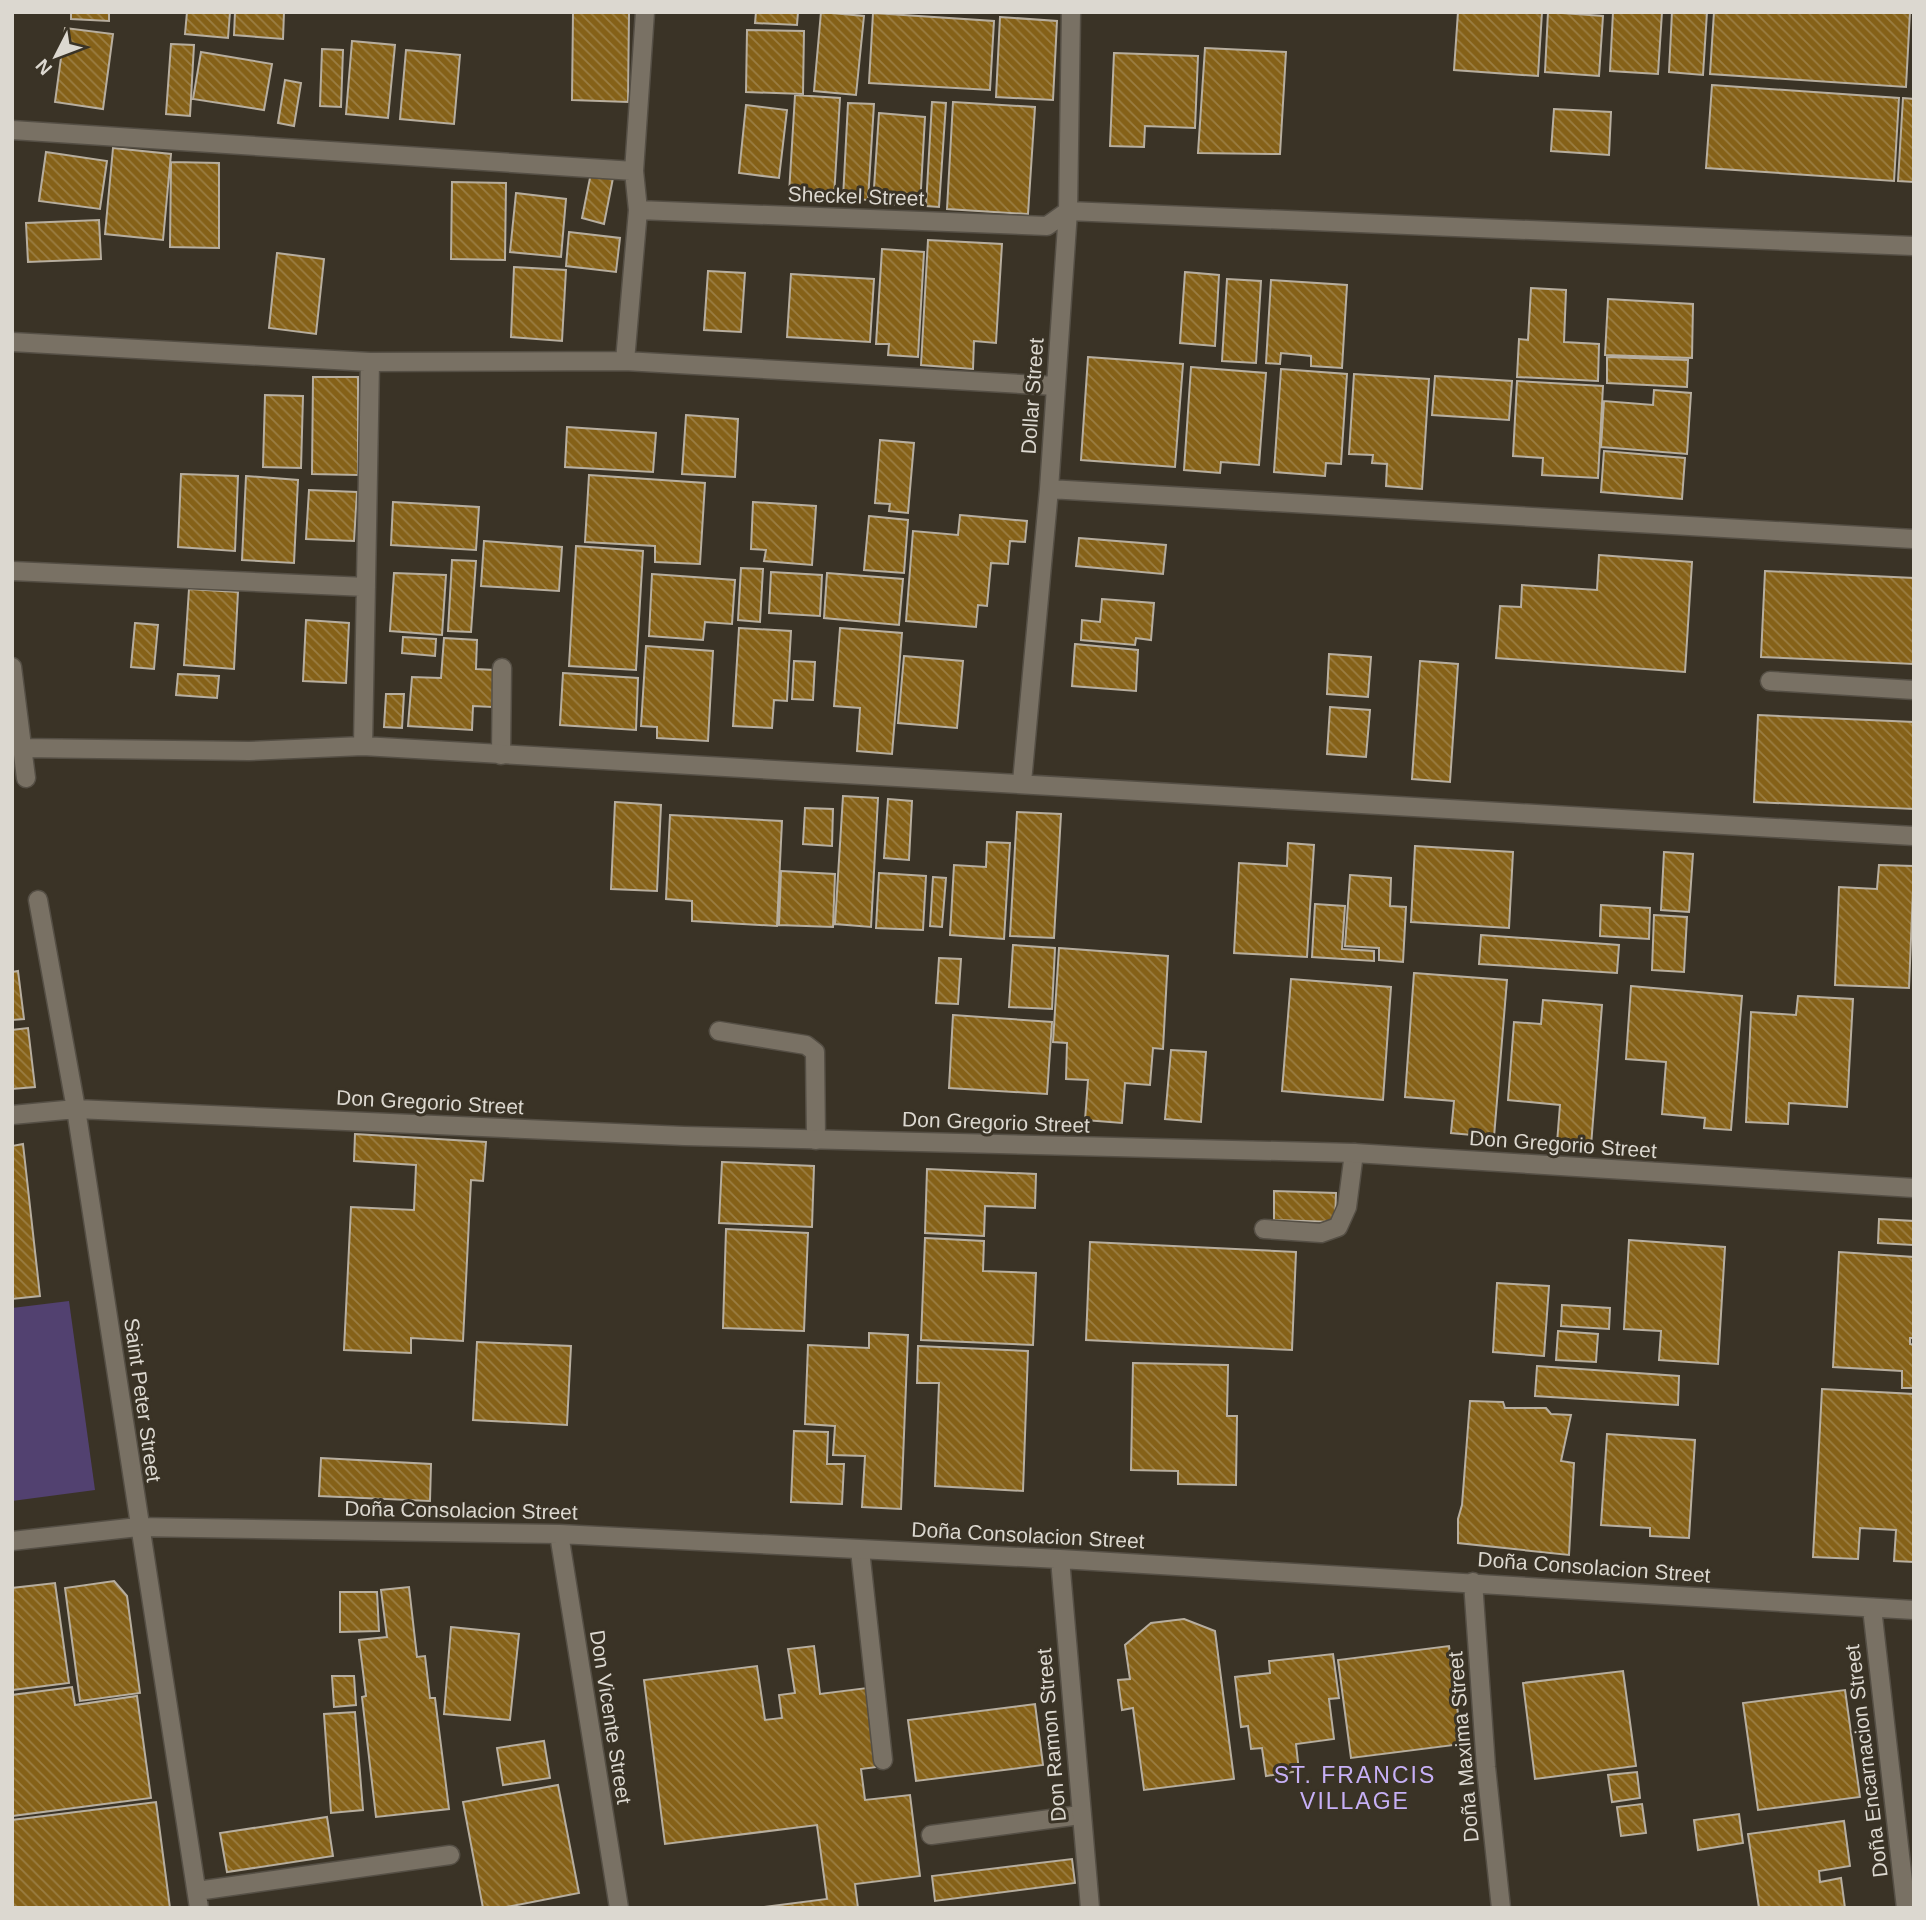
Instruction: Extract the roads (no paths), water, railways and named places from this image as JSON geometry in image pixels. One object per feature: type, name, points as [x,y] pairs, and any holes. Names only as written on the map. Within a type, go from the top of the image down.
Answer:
[{"type":"street","points":[[625,361],[638,209],[634,171],[645,12]]},
{"type":"street","name":"Dollar Street","points":[[1022,782],[1049,489],[1068,211],[1071,12]]},
{"type":"street","points":[[12,130],[634,171]]},
{"type":"street","name":"Sheckel Street","points":[[638,209],[1047,226],[1068,211]]},
{"type":"street","points":[[1068,211],[1914,246]]},
{"type":"street","points":[[12,342],[370,362],[625,361],[1056,386]]},
{"type":"street","points":[[363,746],[370,362]]},
{"type":"street","points":[[1049,489],[1914,539]]},
{"type":"street","points":[[12,571],[366,587]]},
{"type":"street","points":[[12,667],[26,778]]},
{"type":"street","points":[[501,755],[502,668]]},
{"type":"street","points":[[1770,681],[1914,690]]},
{"type":"street","points":[[23,748],[249,751],[363,746],[1022,782],[1914,836]]},
{"type":"street","name":"Saint Peter Street","points":[[38,900],[76,1109],[138,1527],[198,1899]]},
{"type":"street","points":[[719,1031],[806,1045],[815,1052],[816,1140]]},
{"type":"street","name":"Don Gregorio Street","points":[[12,1115],[76,1109],[816,1140],[1354,1153],[1914,1188]]},
{"type":"street","points":[[1264,1229],[1321,1233],[1338,1227],[1347,1208],[1354,1153]]},
{"type":"street","name":"Doña Consolacion Street","points":[[12,1541],[138,1527],[559,1534],[1473,1582],[1914,1610]]},
{"type":"street","name":"Don Vicente Street","points":[[559,1534],[620,1908]]},
{"type":"street","points":[[860,1550],[883,1760]]},
{"type":"street","name":"Don Ramon Street","points":[[1060,1559],[1090,1908]]},
{"type":"street","name":"Doña Maxima Street","points":[[1473,1582],[1486,1767],[1502,1908]]},
{"type":"street","name":"Doña Encarnacion Street","points":[[1872,1608],[1906,1908]]},
{"type":"street","points":[[931,1835],[1080,1815]]},
{"type":"street","points":[[198,1899],[450,1855]]},
{"type":"district","name":"ST. FRANCIS VILLAGE","points":[[1355,1788]]}]
